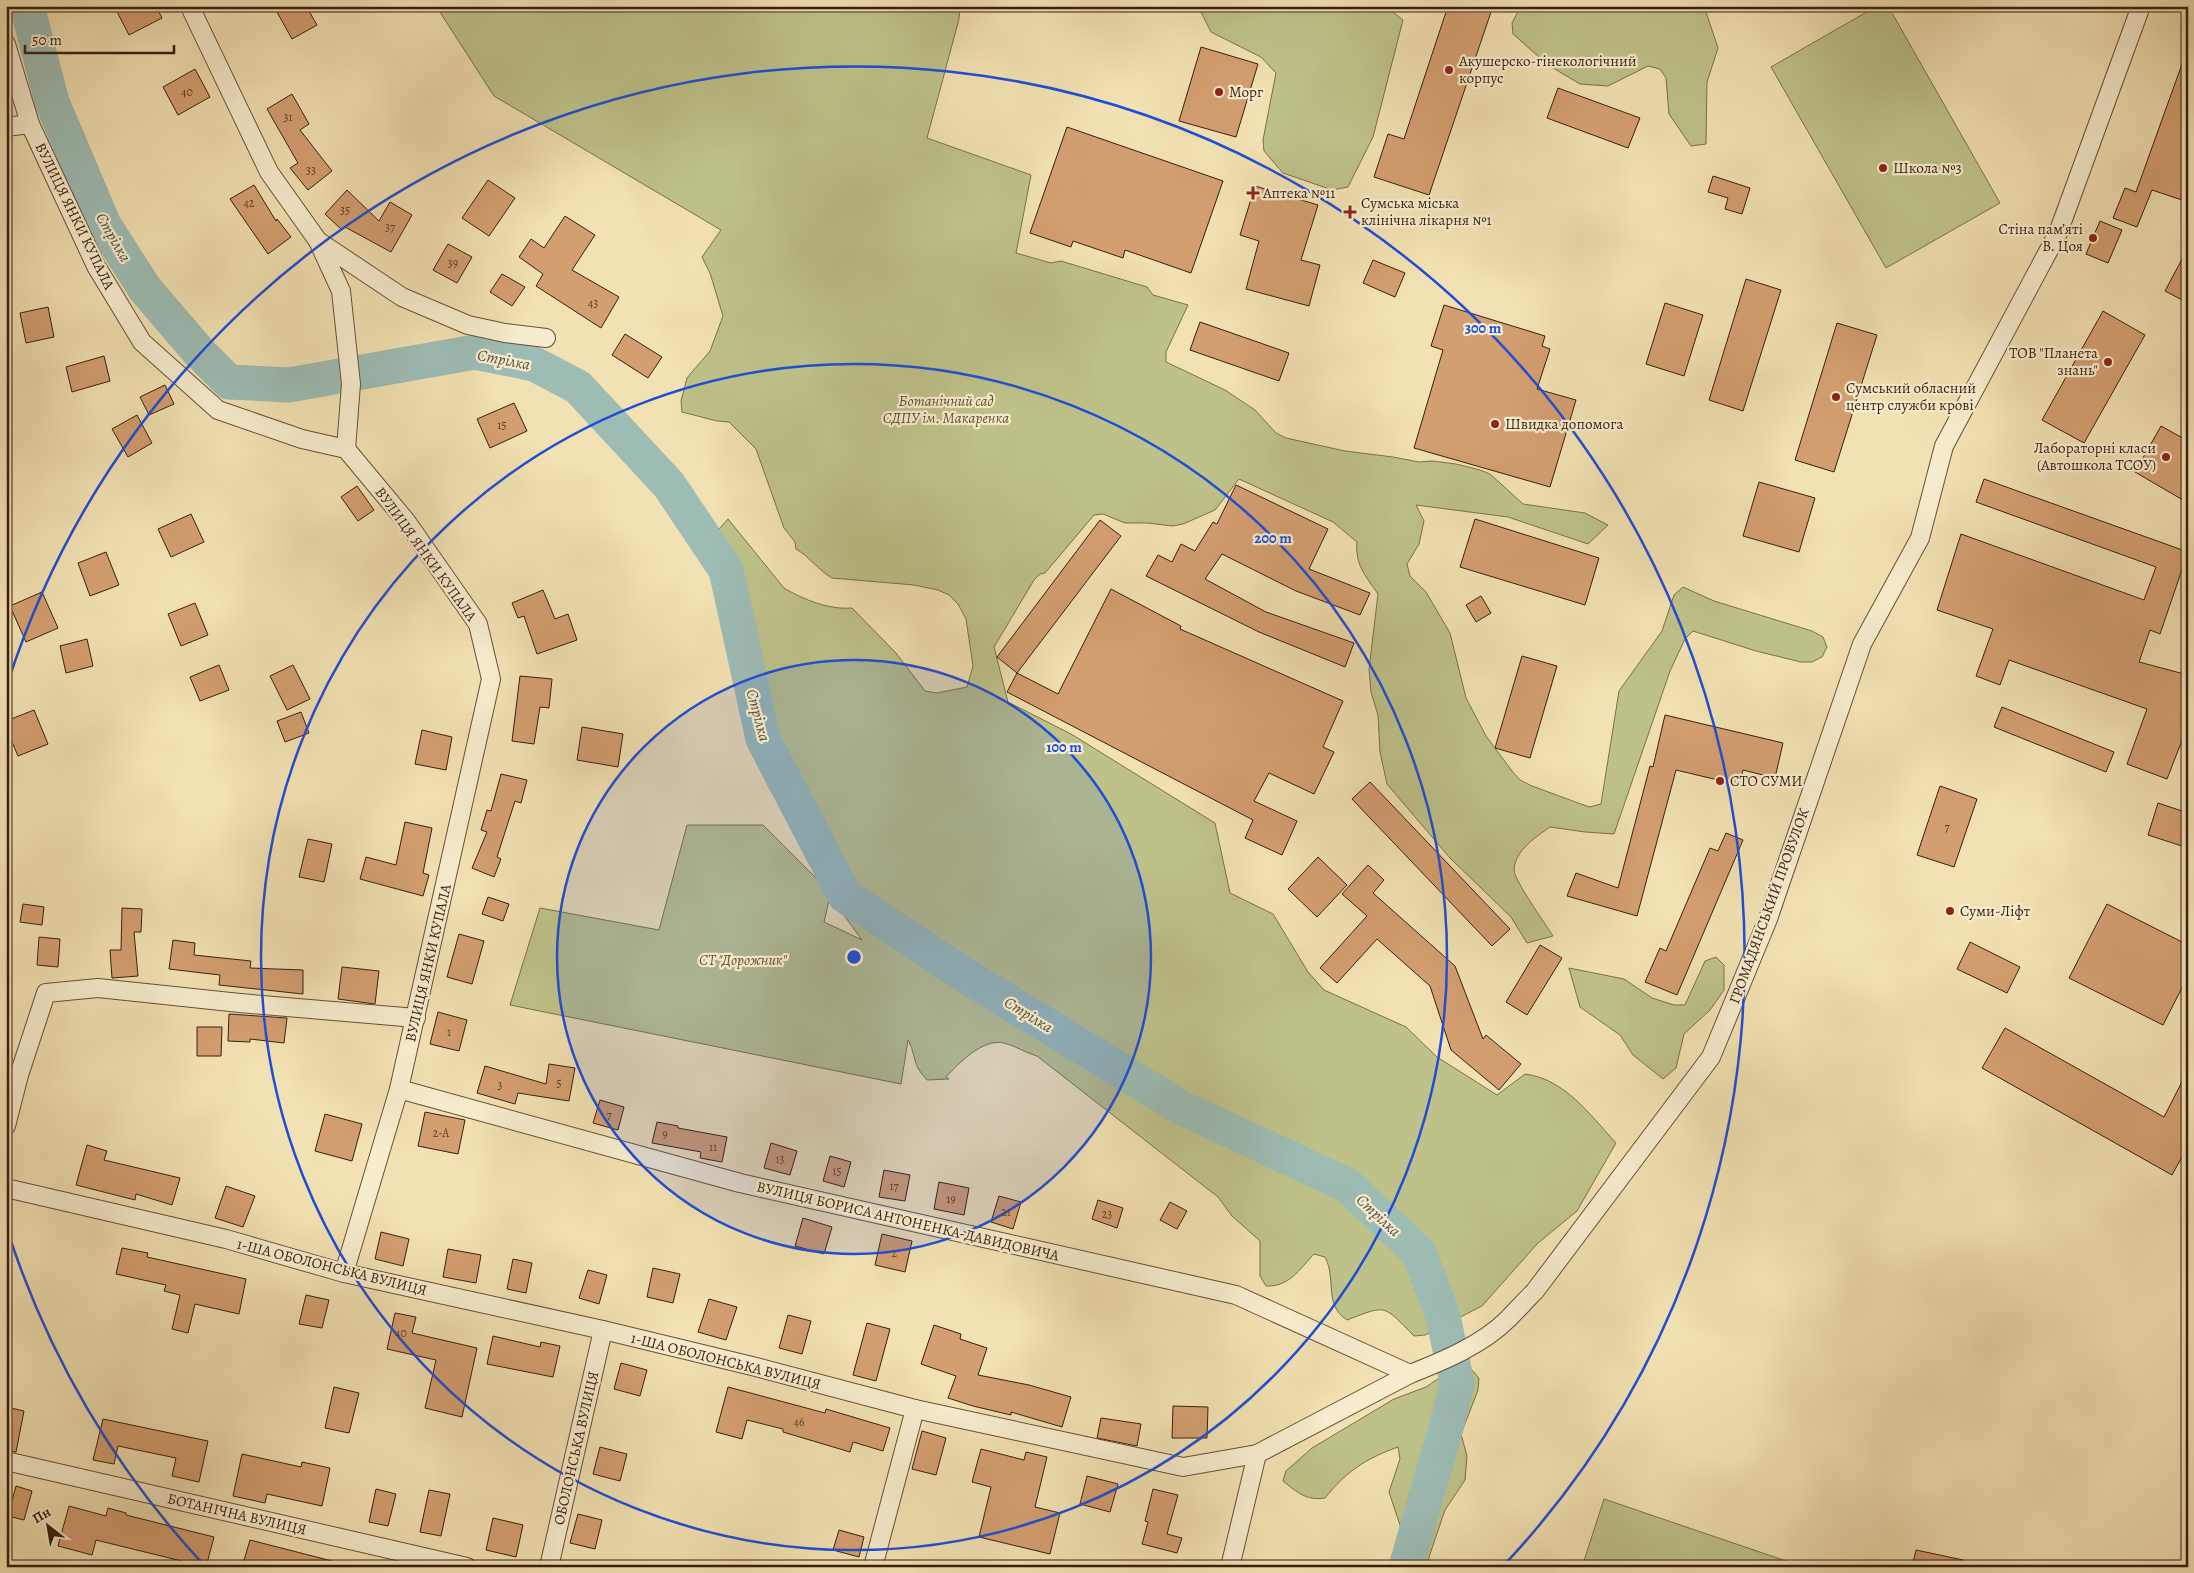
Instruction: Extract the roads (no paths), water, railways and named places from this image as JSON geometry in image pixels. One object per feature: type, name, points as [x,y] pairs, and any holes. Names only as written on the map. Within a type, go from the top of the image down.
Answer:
[{"type":"street","points":[[192,6],[192,12],[269,172],[318,240],[341,291],[350,361],[346,449]]},
{"type":"street","name":"ГРОМАДЯНСЬКИЙ ПРОВУЛОК","points":[[1432,1365],[1482,1339],[1507,1320],[1534,1291],[1712,1057],[1768,918],[1862,644],[1920,538],[1944,446],[2058,233],[2141,6]]},
{"type":"street","name":"ВУЛИЦЯ ЯНКИ КУПАЛА","points":[[6,44],[30,124],[96,266],[142,342],[218,410],[302,438],[346,449],[406,521],[478,624],[491,679],[399,1089],[344,1273]]},
{"type":"street","points":[[6,127],[30,124]]},
{"type":"street","points":[[318,240],[402,298],[468,325],[505,333],[546,338]]},
{"type":"street","points":[[6,1126],[19,1076],[46,993],[98,988],[240,1003],[416,1018]]},
{"type":"street","name":"ВУЛИЦЯ БОРИСА АНТОНЕНКА-ДАВИДОВИЧА","points":[[399,1089],[740,1183],[1236,1295],[1410,1374]]},
{"type":"street","name":"1-ША ОБОЛОНСЬКА ВУЛИЦЯ","points":[[6,1188],[226,1240],[344,1273],[603,1330],[752,1366],[915,1409],[1183,1467],[1257,1454],[1410,1374],[1432,1365]]},
{"type":"street","name":"ОБОЛОНСЬКА ВУЛИЦЯ","points":[[549,1567],[603,1330]]},
{"type":"street","points":[[872,1567],[915,1409]]},
{"type":"street","points":[[1230,1567],[1257,1454]]},
{"type":"street","name":"БОТАНІЧНА ВУЛИЦЯ","points":[[6,1461],[468,1567]]},
{"type":"waterway","name":"Стрілка","points":[[27,6],[52,102],[104,225],[145,289],[199,352],[229,382],[289,385],[475,352],[534,364],[578,387],[669,485],[726,570],[763,739],[845,896],[968,977],[1182,1108],[1347,1185],[1419,1253],[1443,1316],[1457,1383],[1406,1567]]},
{"type":"place","name":"Акушерско-гінекологічний корпус","points":[[1449,70]]},
{"type":"place","name":"Морг","points":[[1219,92]]},
{"type":"place","name":"Школа №3","points":[[1883,168]]},
{"type":"place","name":"Аптека №11","points":[[1253,193]]},
{"type":"place","name":"Сумська міська клінічна лікарня №1","points":[[1350,212]]},
{"type":"place","name":"Стіна пам’яті В. Цоя","points":[[2093,238]]},
{"type":"place","name":"ТОВ \"Планета знань\"","points":[[2108,362]]},
{"type":"place","name":"Сумський обласний центр служби крові","points":[[1836,397]]},
{"type":"place","name":"Швидка допомога","points":[[1495,424]]},
{"type":"place","name":"Лабораторні класи (Автошкола ТСОУ)","points":[[2166,457]]},
{"type":"place","name":"СТО СУМИ","points":[[1720,781]]},
{"type":"place","name":"Суми-Ліфт","points":[[1950,911]]},
{"type":"park label","name":"Ботанічний сад СДПУ ім. Макаренка","points":[[946,410]]},
{"type":"park label","name":"СТ \"Дорожник\"","points":[[743,960]]}]
